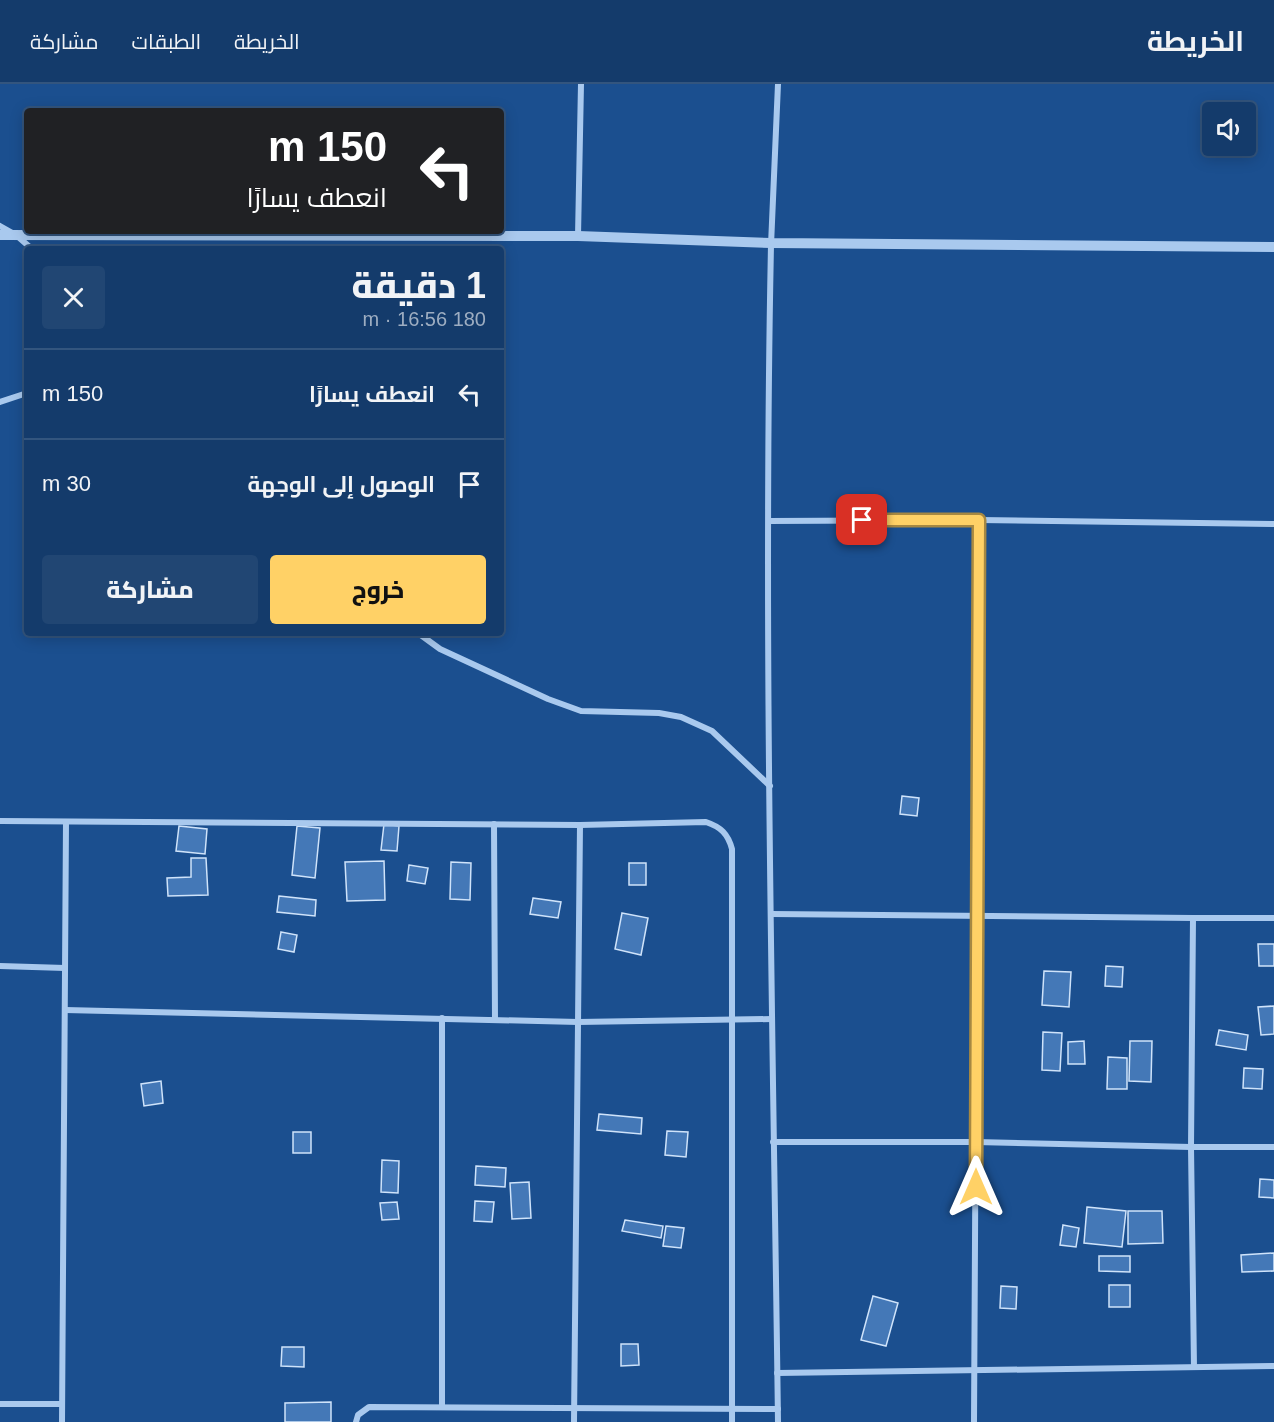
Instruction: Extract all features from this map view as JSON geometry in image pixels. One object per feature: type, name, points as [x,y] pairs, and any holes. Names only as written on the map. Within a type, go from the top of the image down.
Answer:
[{"type":"street","points":[[578,236],[581,84]]},
{"type":"street","points":[[778,84],[771,243],[769,521],[773,1142],[778,1422]]},
{"type":"street","points":[[0,226],[28,246]]},
{"type":"street","points":[[0,235],[578,236],[771,243],[1274,246]]},
{"type":"street","points":[[0,402],[24,394]]},
{"type":"street","points":[[769,521],[979,520],[1274,524]]},
{"type":"street","points":[[974,1422],[979,520]]},
{"type":"street","points":[[422,636],[440,649],[548,699],[581,711],[659,713],[681,717],[712,731],[770,786]]},
{"type":"street","points":[[0,821],[580,825],[706,822],[723,830],[732,849],[732,1422]]},
{"type":"street","points":[[62,1422],[66,822]]},
{"type":"street","points":[[494,824],[495,1020]]},
{"type":"street","points":[[574,1422],[580,825]]},
{"type":"street","points":[[771,914],[1274,918]]},
{"type":"street","points":[[1193,918],[1191,1148],[1194,1367]]},
{"type":"street","points":[[0,966],[65,968]]},
{"type":"street","points":[[65,1010],[578,1022],[772,1019]]},
{"type":"street","points":[[442,1018],[442,1407]]},
{"type":"street","points":[[773,1142],[976,1142],[1191,1148],[1274,1147]]},
{"type":"street","points":[[777,1373],[1274,1366]]},
{"type":"street","points":[[0,1404],[62,1404]]},
{"type":"street","points":[[356,1422],[358,1414],[369,1407],[778,1409]]},
{"type":"building","points":[[902,796],[919,798],[917,816],[900,814]]},
{"type":"building","points":[[384,824],[399,826],[397,851],[381,850]]},
{"type":"building","points":[[179,826],[207,829],[205,854],[176,851]]},
{"type":"building","points":[[297,826],[320,828],[315,878],[292,875]]},
{"type":"building","points":[[191,858],[206,858],[208,895],[168,896],[167,878],[191,877]]},
{"type":"building","points":[[384,861],[385,900],[347,901],[345,862]]},
{"type":"building","points":[[451,862],[471,863],[470,900],[450,899]]},
{"type":"building","points":[[629,863],[646,863],[646,885],[629,885]]},
{"type":"building","points":[[409,865],[428,868],[425,884],[407,881]]},
{"type":"building","points":[[279,896],[316,900],[315,916],[277,912]]},
{"type":"building","points":[[533,898],[561,902],[558,918],[530,914]]},
{"type":"building","points":[[622,913],[648,918],[641,955],[615,949]]},
{"type":"building","points":[[281,932],[297,935],[294,952],[278,949]]},
{"type":"building","points":[[1258,944],[1274,944],[1274,966],[1259,966]]},
{"type":"building","points":[[1106,966],[1123,967],[1122,987],[1105,986]]},
{"type":"building","points":[[1044,971],[1071,972],[1069,1007],[1042,1005]]},
{"type":"building","points":[[1274,1006],[1274,1034],[1261,1035],[1258,1007]]},
{"type":"building","points":[[1219,1030],[1248,1035],[1246,1050],[1216,1045]]},
{"type":"building","points":[[1043,1032],[1062,1033],[1060,1071],[1042,1070]]},
{"type":"building","points":[[1084,1041],[1085,1064],[1068,1064],[1068,1042]]},
{"type":"building","points":[[1130,1041],[1152,1041],[1151,1082],[1129,1081]]},
{"type":"building","points":[[1108,1057],[1127,1058],[1127,1089],[1107,1089]]},
{"type":"building","points":[[1244,1068],[1263,1069],[1262,1089],[1243,1088]]},
{"type":"building","points":[[161,1081],[163,1103],[144,1106],[141,1084]]},
{"type":"building","points":[[599,1114],[642,1118],[641,1134],[597,1130]]},
{"type":"building","points":[[667,1131],[688,1132],[686,1157],[665,1155]]},
{"type":"building","points":[[293,1132],[311,1132],[311,1153],[293,1153]]},
{"type":"building","points":[[382,1160],[399,1161],[398,1193],[381,1192]]},
{"type":"building","points":[[476,1166],[506,1168],[505,1187],[475,1185]]},
{"type":"building","points":[[1260,1179],[1274,1180],[1274,1198],[1259,1197]]},
{"type":"building","points":[[529,1182],[531,1218],[512,1219],[510,1183]]},
{"type":"building","points":[[475,1201],[494,1202],[492,1222],[474,1221]]},
{"type":"building","points":[[397,1202],[399,1219],[382,1220],[380,1203]]},
{"type":"building","points":[[1087,1207],[1126,1211],[1122,1247],[1084,1243]]},
{"type":"building","points":[[1128,1211],[1162,1211],[1163,1243],[1128,1244]]},
{"type":"building","points":[[625,1220],[663,1226],[661,1238],[622,1231]]},
{"type":"building","points":[[1063,1225],[1079,1228],[1076,1247],[1060,1245]]},
{"type":"building","points":[[666,1226],[684,1228],[681,1248],[663,1246]]},
{"type":"building","points":[[1274,1253],[1274,1271],[1242,1272],[1241,1255]]},
{"type":"building","points":[[1099,1256],[1130,1256],[1130,1272],[1099,1271]]},
{"type":"building","points":[[1109,1285],[1130,1285],[1130,1307],[1109,1307]]},
{"type":"building","points":[[1001,1286],[1017,1287],[1016,1309],[1000,1308]]},
{"type":"building","points":[[873,1296],[898,1303],[886,1346],[861,1340]]},
{"type":"building","points":[[621,1344],[638,1344],[639,1365],[621,1366]]},
{"type":"building","points":[[282,1347],[304,1347],[304,1367],[281,1366]]},
{"type":"building","points":[[331,1402],[331,1422],[285,1422],[285,1403]]},
{"type":"route","points":[[862,520],[979,520],[976,1187]]}]
